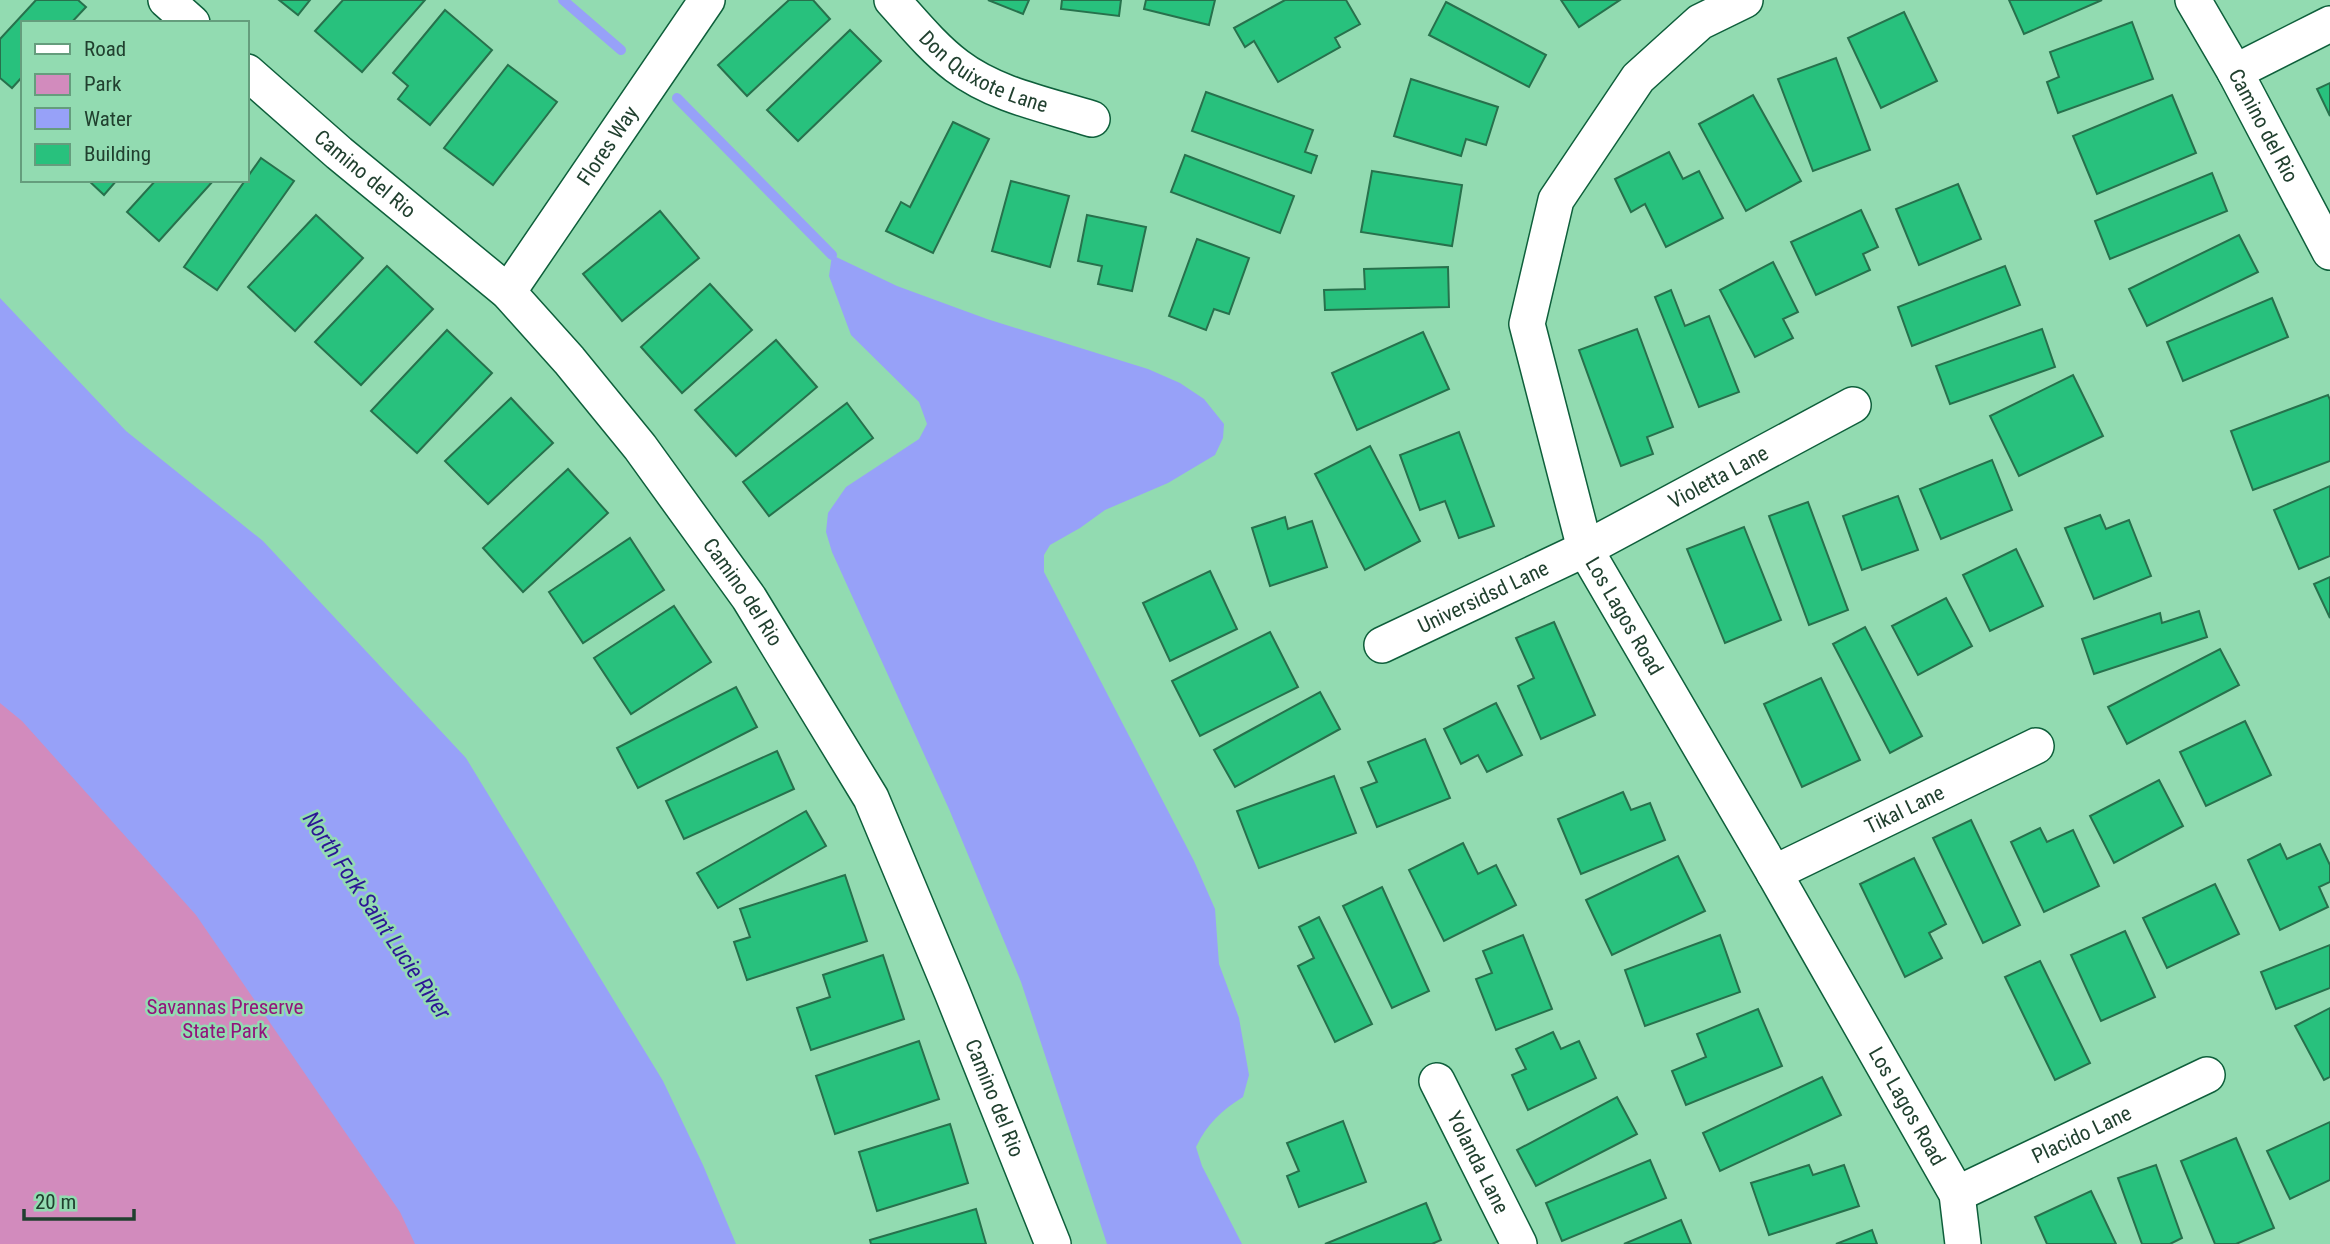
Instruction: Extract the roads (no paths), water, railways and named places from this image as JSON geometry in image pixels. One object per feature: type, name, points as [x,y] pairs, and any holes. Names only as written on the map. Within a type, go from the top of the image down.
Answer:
[{"type":"street","points":[[166,0],[190,21]]},
{"type":"street","name":"Flores Way","points":[[508,292],[707,0]]},
{"type":"street","name":"Don Quixote Lane","points":[[892,0],[955,65],[978,79],[998,89],[1092,119]]},
{"type":"street","name":"Los Lagos Road","points":[[1745,0],[1694,11],[1638,78],[1556,200],[1527,324],[1585,549],[1957,1194],[1963,1244]]},
{"type":"street","name":"Camino del Rio","points":[[2193,0],[2235,72],[2330,252]]},
{"type":"street","points":[[2235,72],[2330,24]]},
{"type":"street","name":"Camino del Rio","points":[[248,73],[339,153],[508,292],[569,360],[648,458],[748,598],[871,798],[1053,1244]]},
{"type":"street","name":"Violetta Lane","points":[[1585,549],[1853,405]]},
{"type":"street","name":"Universidsd Lane","points":[[1382,645],[1585,549]]},
{"type":"street","name":"Tikal Lane","points":[[1774,873],[2036,746]]},
{"type":"street","name":"Placido Lane","points":[[1957,1194],[2207,1075]]},
{"type":"street","name":"Yolanda Lane","points":[[1437,1081],[1519,1244]]},
{"type":"water","points":[[832,255],[897,286],[987,319],[1148,369],[1180,383],[1204,399],[1224,424],[1223,438],[1215,455],[1168,483],[1105,510],[1050,545],[1044,555],[1044,572],[1194,861],[1215,909],[1219,964],[1239,1018],[1249,1075],[1243,1097],[1216,1118],[1196,1147],[1202,1166],[1242,1244],[1107,1244],[1021,982],[949,809],[832,552],[826,532],[828,513],[846,487],[919,439],[927,424],[919,402],[851,335],[829,276]]},
{"type":"water","name":"North Fork Saint Lucie River","points":[[0,298],[126,431],[263,541],[466,758],[663,1081],[703,1165],[736,1244],[415,1244],[400,1212],[196,915],[22,721],[0,703]]},
{"type":"waterway","points":[[563,0],[621,50]]},
{"type":"waterway","points":[[677,98],[832,255]]},
{"type":"park label","name":"Savannas Preserve State Park","points":[[225,1019]]}]
